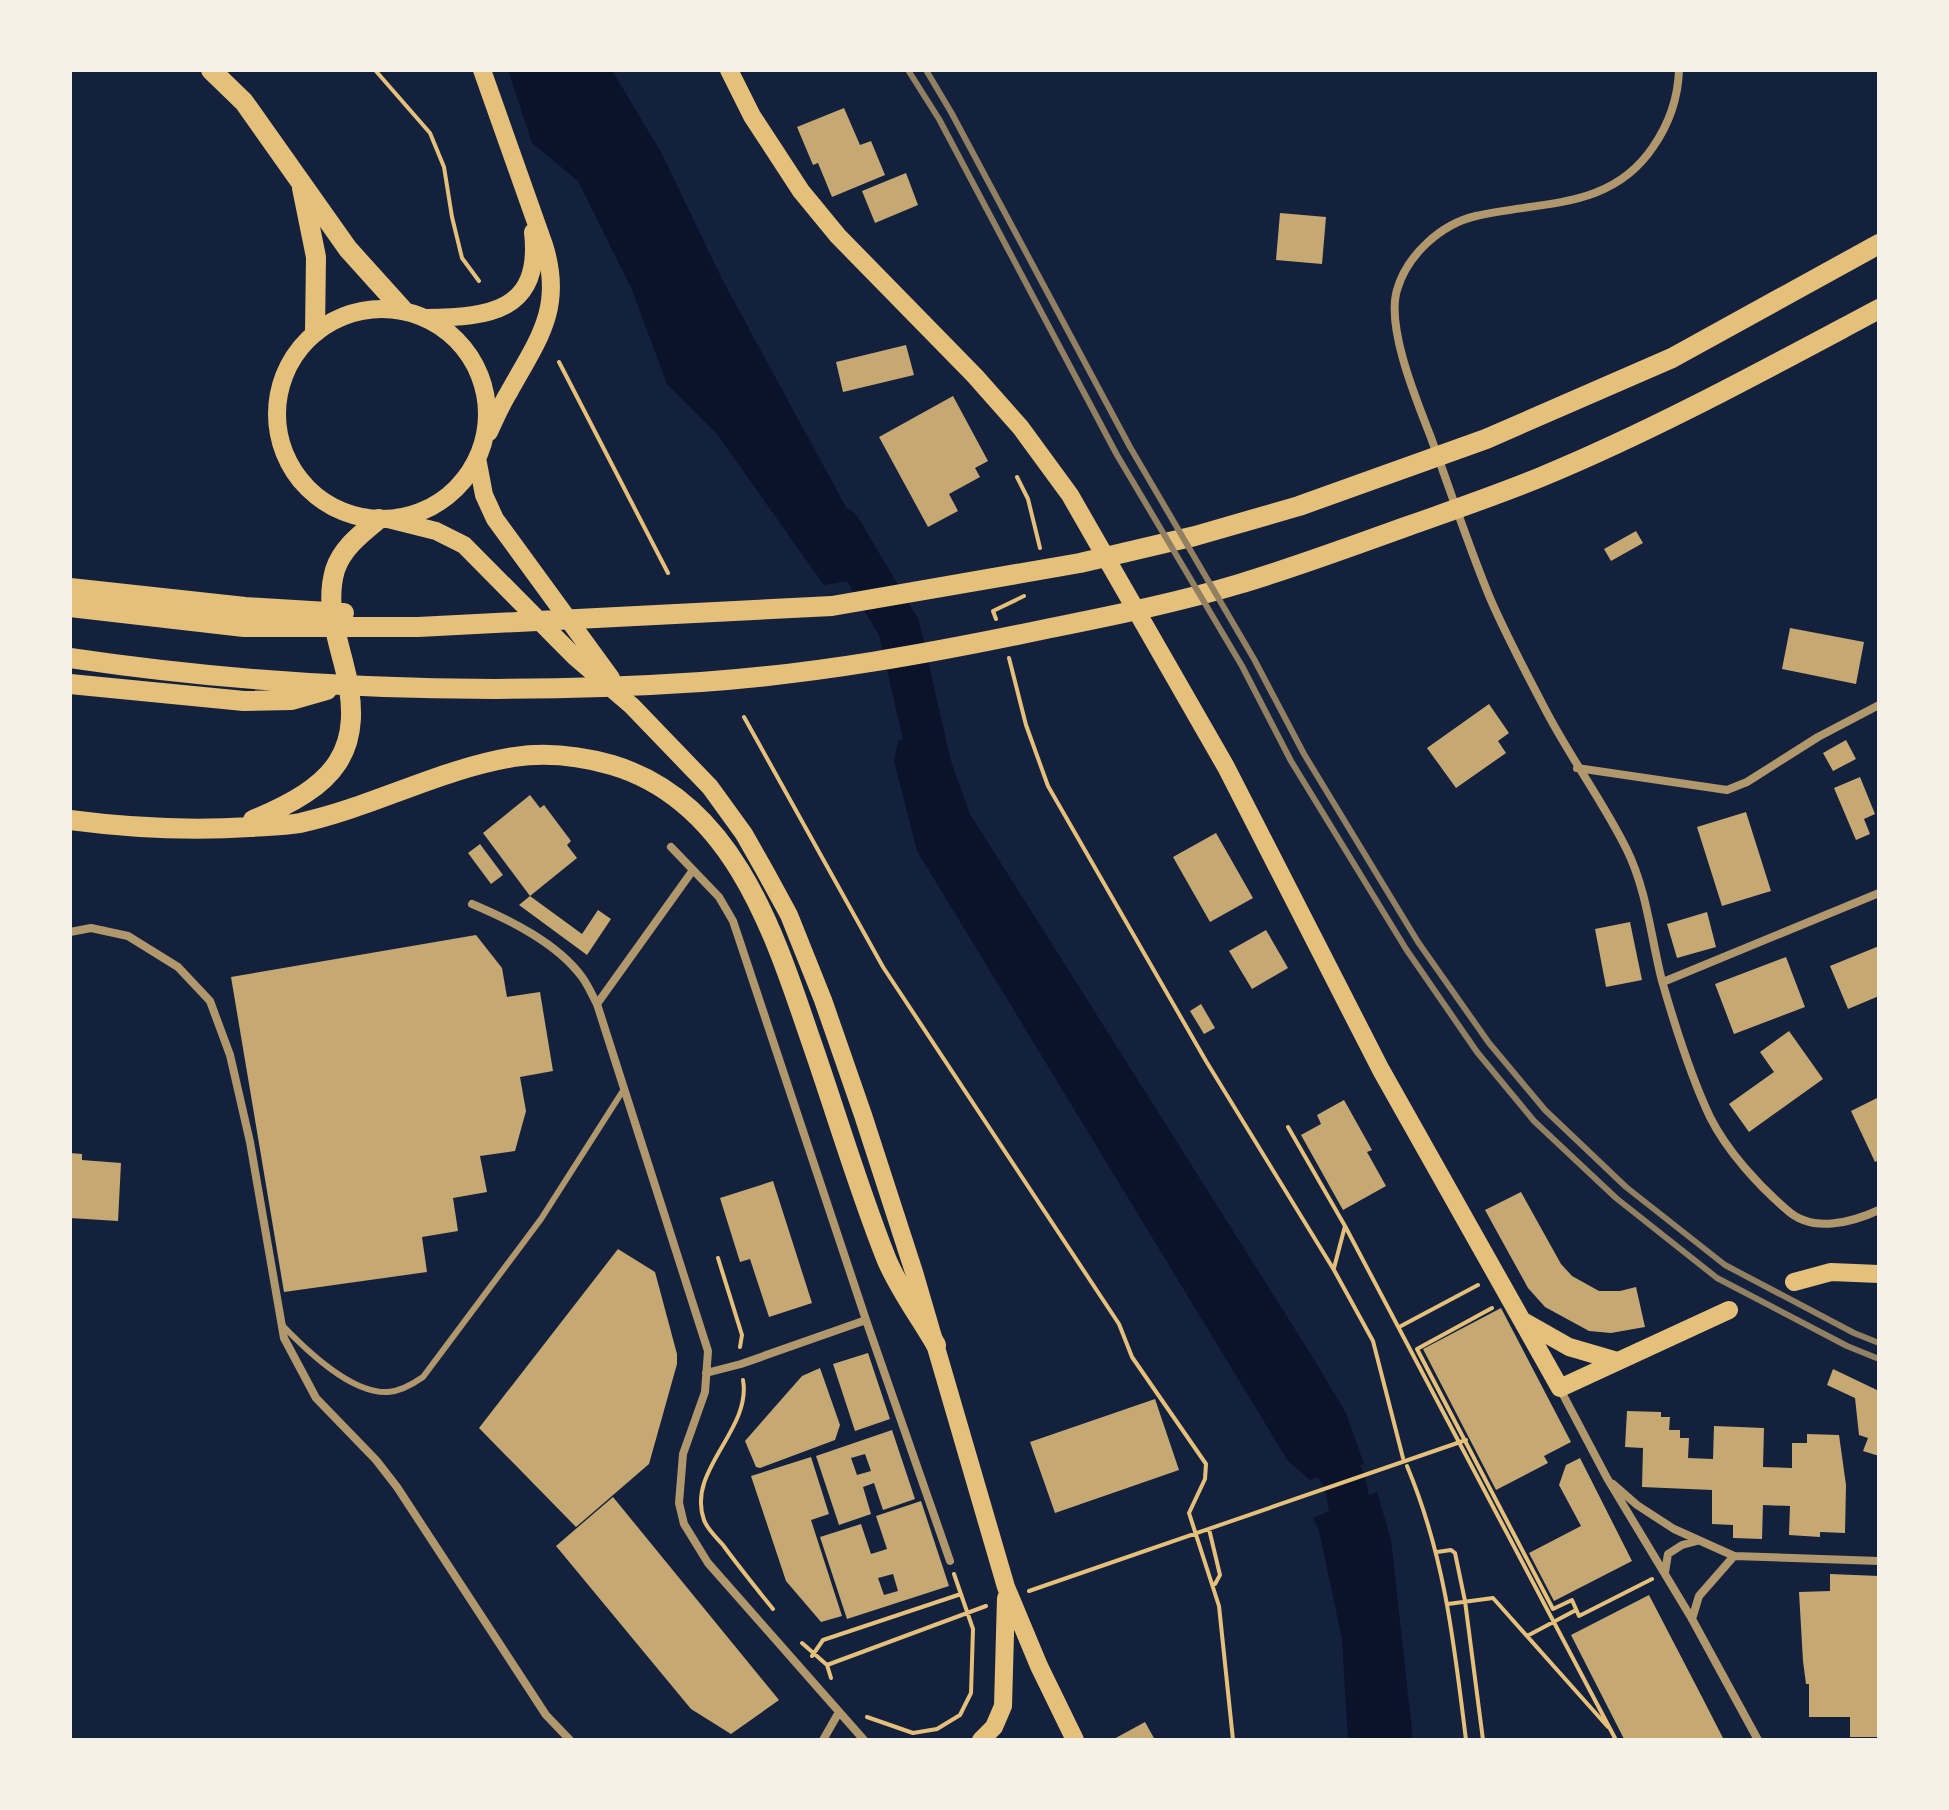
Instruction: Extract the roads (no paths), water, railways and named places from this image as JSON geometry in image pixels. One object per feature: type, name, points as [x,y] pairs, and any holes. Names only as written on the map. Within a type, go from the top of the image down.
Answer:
[{"type":"highway","points":[[211,70],[244,102],[348,249],[403,310]]},
{"type":"highway","points":[[300,181],[316,257],[315,332]]},
{"type":"highway","points":[[70,607],[244,617],[378,615],[418,627],[832,606],[1080,563],[1195,536],[1299,506],[1486,439],[1672,358],[1879,244]]},
{"type":"highway","points":[[70,658],[339,687],[540,689],[704,681],[845,666],[962,646],[1100,618],[1235,585],[1317,560],[1476,503],[1601,451],[1879,309]]},
{"type":"highway","points":[[234,828],[290,805],[318,786],[339,762],[349,737],[352,700],[334,629],[331,598],[336,569],[344,551],[384,519]]},
{"type":"highway","points":[[70,588],[244,617]]},
{"type":"highway","points":[[70,684],[244,701],[292,700],[339,687]]},
{"type":"highway","points":[[70,820],[163,830],[298,823],[475,766],[515,757],[555,755],[594,760],[627,769],[661,786],[705,821],[737,864],[782,953],[887,1261],[936,1345]]},
{"type":"main road","points":[[384,519],[424,510],[456,489],[480,453],[542,333],[552,300],[551,267],[482,70]]},
{"type":"main road","points":[[729,70],[752,116],[801,191],[838,236],[1021,428],[1059,479],[1226,767],[1381,1070],[1560,1388],[1729,1310]]},
{"type":"main road","points":[[426,318],[478,316],[497,311],[513,301],[522,290],[534,261],[530,205]]},
{"type":"main road","points":[[632,706],[506,539],[484,495],[480,453],[487,422],[486,397],[479,372],[466,350],[448,332],[426,318],[403,310],[379,308],[357,311],[315,332],[298,351],[285,373],[278,398],[278,423],[283,448],[302,481],[331,506],[354,515],[436,531],[464,545],[575,657],[632,706],[710,787],[744,834],[789,915],[863,1115],[936,1345],[1003,1594],[1075,1740]]},
{"type":"main road","points":[[1794,1282],[1831,1272],[1879,1274]]},
{"type":"main road","points":[[1525,1322],[1569,1347],[1617,1361]]},
{"type":"main road","points":[[981,1740],[994,1727],[1003,1706],[1003,1594]]},
{"type":"street","points":[[1679,70],[1678,87],[1665,130],[1647,157],[1617,184],[1585,197],[1473,216],[1433,236],[1409,263],[1396,292],[1397,334],[1408,378],[1490,598],[1577,768],[1628,851],[1641,889],[1663,982],[1711,1119],[1739,1158],[1790,1214],[1807,1222],[1822,1224],[1845,1222],[1879,1210]]},
{"type":"street","points":[[1577,768],[1727,790],[1747,782],[1818,737],[1879,705]]},
{"type":"street","points":[[671,847],[719,897],[733,921],[950,1561]]},
{"type":"street","points":[[597,1004],[693,870]]},
{"type":"street","points":[[1663,982],[1879,893]]},
{"type":"street","points":[[472,904],[499,916],[556,952],[582,977],[597,1004],[708,1351],[705,1392],[683,1454],[679,1503],[684,1524],[708,1563],[864,1740]]},
{"type":"street","points":[[70,932],[91,928],[128,936],[178,967],[210,1001],[230,1055],[250,1142],[284,1338],[316,1398],[376,1460],[397,1487],[546,1715],[570,1740]]},
{"type":"street","points":[[706,1373],[741,1364],[866,1320]]},
{"type":"street","points":[[1560,1388],[1607,1478],[1665,1572],[1758,1740]]},
{"type":"street","points":[[1607,1478],[1637,1505],[1698,1541],[1734,1556],[1879,1561]]},
{"type":"street","points":[[1665,1572],[1668,1554],[1682,1545],[1698,1541]]},
{"type":"street","points":[[1692,1619],[1699,1596],[1734,1556]]},
{"type":"street","points":[[823,1740],[839,1712]]},
{"type":"lane","points":[[282,1325],[306,1351],[330,1368],[375,1391],[398,1390],[423,1377],[541,1219],[624,1089]]},
{"type":"water","points":[[508,70],[612,70],[662,154],[723,281],[883,575],[824,585],[716,433],[667,384],[632,290],[578,181],[532,143]]},
{"type":"water","points":[[939,728],[970,814],[1312,1356],[1346,1413],[1364,1464],[1310,1480],[1288,1461],[917,851],[894,761],[898,741]]},
{"type":"water","points":[[1377,1492],[1391,1540],[1413,1740],[1348,1740],[1342,1639],[1319,1531],[1313,1518]]},
{"type":"waterway","points":[[840,528],[899,628],[936,790]]},
{"type":"waterway","points":[[1312,1424],[1345,1482],[1359,1559]]},
{"type":"railway","points":[[908,70],[939,119],[1117,455],[1242,666],[1291,761],[1406,949],[1477,1052],[1534,1121],[1616,1198],[1717,1278],[1847,1346],[1879,1359]]},
{"type":"railway","points":[[926,70],[1130,447],[1254,659],[1304,754],[1418,942],[1489,1043],[1545,1110],[1626,1187],[1725,1265],[1879,1343]]}]
